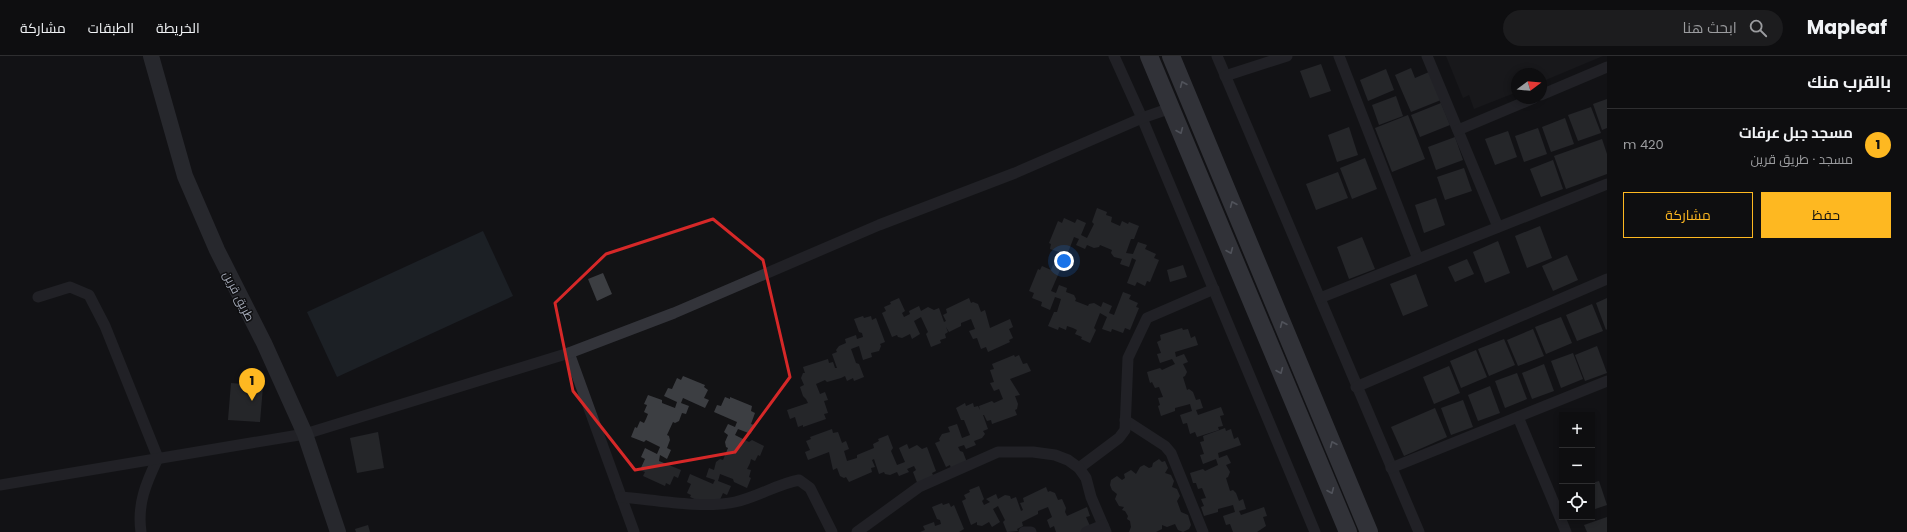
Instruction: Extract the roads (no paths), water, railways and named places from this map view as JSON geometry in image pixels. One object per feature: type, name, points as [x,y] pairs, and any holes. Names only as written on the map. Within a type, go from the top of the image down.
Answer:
[{"type":"highway","points":[[1149,56],[1348,532]]},
{"type":"highway","points":[[1171,56],[1369,532]]},
{"type":"main road","name":"طريق قرين","points":[[151,56],[185,176],[200,214],[235,289],[264,343],[305,434],[338,532]]},
{"type":"street","points":[[1114,56],[1142,118],[1315,532]]},
{"type":"street","points":[[1217,56],[1419,532]]},
{"type":"street","points":[[1225,76],[1288,56]]},
{"type":"street","points":[[1339,56],[1418,259]]},
{"type":"street","points":[[1427,56],[1498,227]]},
{"type":"street","points":[[1547,92],[1607,67]]},
{"type":"street","points":[[1458,130],[1520,104]]},
{"type":"street","points":[[0,485],[305,434],[569,353],[674,313],[879,225],[1015,173],[1142,118],[1171,108]]},
{"type":"street","points":[[1320,298],[1607,184]]},
{"type":"street","points":[[1356,386],[1607,279]]},
{"type":"street","points":[[38,297],[70,287],[89,295],[105,326],[158,458],[144,488],[139,520],[141,532]]},
{"type":"street","points":[[1079,468],[1119,438],[1125,430],[1128,358],[1147,318],[1214,289]]},
{"type":"street","points":[[569,353],[634,532]]},
{"type":"street","points":[[1391,468],[1607,381]]},
{"type":"street","points":[[1518,417],[1566,532]]},
{"type":"street","points":[[1125,420],[1165,446],[1171,454],[1203,532]]},
{"type":"street","points":[[857,532],[918,487],[998,452],[1033,452],[1055,455],[1068,460],[1079,468],[1086,478],[1105,528],[1086,532]]},
{"type":"street","points":[[621,497],[688,503],[728,503],[747,498],[785,483],[799,480],[810,488],[832,532]]},
{"type":"street","points":[[1024,532],[1031,532]]},
{"type":"place","name":"مسجد جبل عرفات","points":[[252,401]]}]
